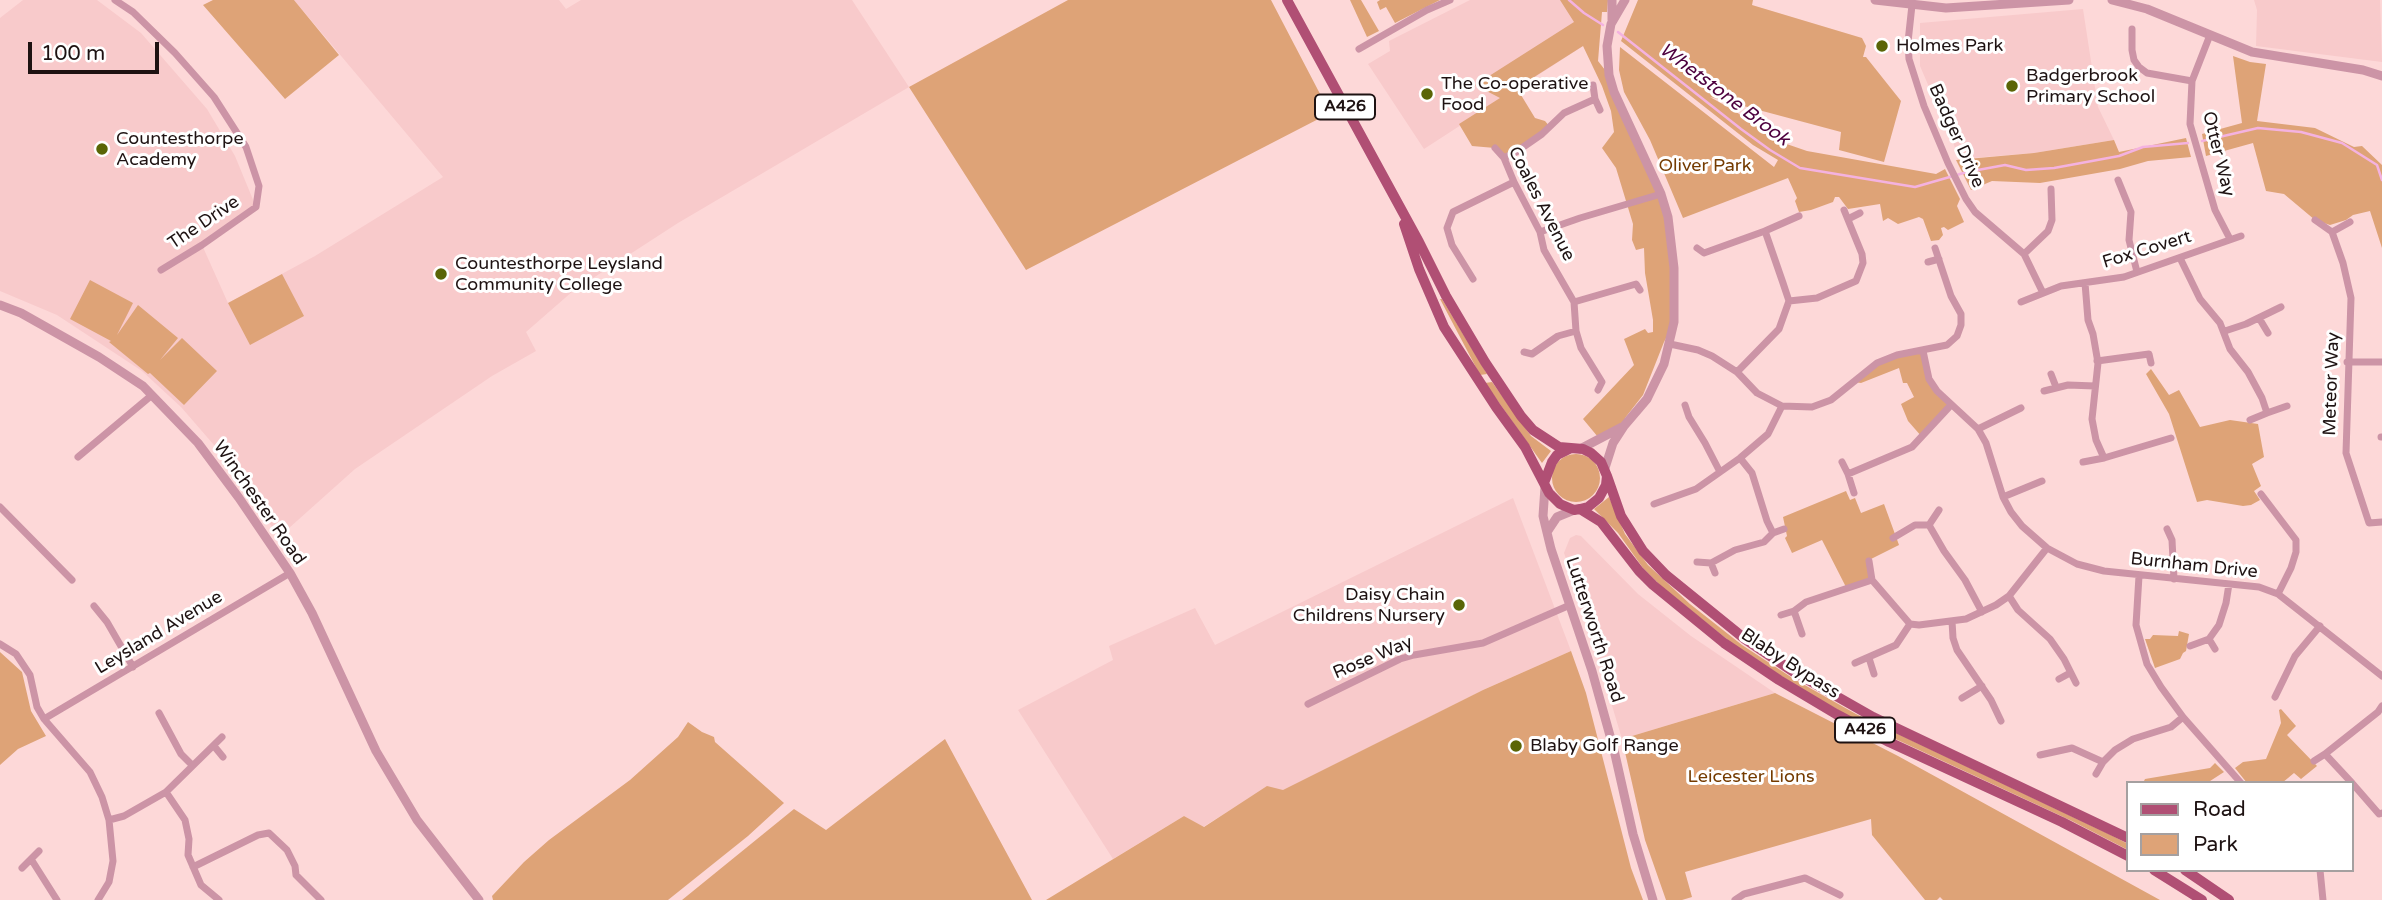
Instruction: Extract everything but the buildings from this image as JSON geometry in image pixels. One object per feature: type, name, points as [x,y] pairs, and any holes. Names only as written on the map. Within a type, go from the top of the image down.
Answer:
[{"type":"main road","name":"A426","points":[[1287,0],[1446,296],[1485,362],[1521,416],[1542,437],[1559,446],[1575,449]]},
{"type":"main road","name":"A426","points":[[1402,215],[1409,243],[1444,327],[1525,447],[1545,485]]},
{"type":"main road","points":[[1575,449],[1591,453],[1606,472],[1606,485],[1599,498],[1588,507],[1577,510],[1560,504],[1545,485],[1552,462],[1557,456],[1575,449]]},
{"type":"main road","name":"Blaby Bypass","points":[[1606,472],[1621,516],[1643,551],[1666,575],[1745,639],[1794,672],[1885,723],[2126,837]]},
{"type":"main road","name":"Blaby Bypass","points":[[1577,510],[1601,522],[1639,571],[1692,617],[1724,643],[1788,686],[1889,742],[2062,822],[2126,855]]},
{"type":"main road","points":[[2157,872],[2202,900]]},
{"type":"main road","points":[[2188,872],[2229,900]]},
{"type":"street","name":"The Drive","points":[[115,0],[133,12],[175,53],[214,97],[246,148],[259,186],[256,207],[202,246],[161,270]]},
{"type":"street","points":[[1359,49],[1450,0]]},
{"type":"street","points":[[1606,472],[1613,443],[1647,399],[1664,364],[1674,322],[1673,258],[1668,217],[1661,194],[1614,92],[1609,75],[1607,46],[1612,22],[1612,0]]},
{"type":"street","points":[[1612,22],[1625,0]]},
{"type":"street","points":[[1875,0],[1956,8],[2068,0]]},
{"type":"street","points":[[2112,0],[2147,9],[2252,52],[2363,70],[2382,76]]},
{"type":"street","name":"Badger Drive","points":[[1912,5],[1908,41],[1912,73],[1957,181],[1975,212],[2024,254],[2043,293]]},
{"type":"street","points":[[2132,29],[2132,50],[2139,67],[2147,73],[2192,81]]},
{"type":"street","name":"Otter Way","points":[[2210,35],[2192,81],[2190,124],[2215,210],[2230,239]]},
{"type":"street","points":[[1593,85],[1600,110]]},
{"type":"street","points":[[1504,158],[1542,134],[1564,113],[1595,99]]},
{"type":"street","name":"Coales Avenue","points":[[1495,148],[1504,158],[1540,232],[1544,250],[1574,302],[1576,331],[1581,348],[1603,384]]},
{"type":"street","points":[[2118,180],[2131,212],[2129,240],[2137,272]]},
{"type":"street","points":[[1473,279],[1452,245],[1447,228],[1454,212],[1514,182]]},
{"type":"street","points":[[2024,254],[2048,231],[2053,220],[2051,189]]},
{"type":"street","points":[[1540,232],[1661,194]]},
{"type":"street","points":[[1788,301],[1817,298],[1856,281],[1861,271],[1862,254],[1844,209]]},
{"type":"street","points":[[1848,219],[1860,213]]},
{"type":"street","points":[[1701,253],[1799,216]]},
{"type":"street","points":[[2315,220],[2332,232],[2350,222]]},
{"type":"street","points":[[1737,372],[1779,329],[1788,301],[1765,231]]},
{"type":"street","name":"Meteor Way","points":[[2332,232],[2351,298],[2346,453],[2369,523],[2382,522]]},
{"type":"street","name":"Fox Covert","points":[[2021,302],[2061,286],[2124,277],[2241,236]]},
{"type":"street","points":[[1670,344],[1698,351],[1737,372],[1757,393],[1782,406],[1812,407],[1831,400],[1877,363],[1897,355],[1947,345],[1957,336],[1961,314],[1951,296],[1935,248]]},
{"type":"street","points":[[2180,258],[2200,299],[2225,331],[2230,349],[2254,383],[2267,413]]},
{"type":"street","points":[[1928,262],[1939,259]]},
{"type":"street","points":[[1467,268],[1475,264]]},
{"type":"street","points":[[2085,283],[2088,320],[2098,361],[2092,419],[2096,440],[2104,458]]},
{"type":"street","points":[[1574,302],[1638,284]]},
{"type":"street","name":"Winchester Road","points":[[0,305],[21,313],[99,357],[143,386],[198,443],[290,573],[376,751],[417,820],[479,900]]},
{"type":"street","points":[[2225,331],[2281,307]]},
{"type":"street","points":[[2259,318],[2268,333]]},
{"type":"street","points":[[1524,352],[1532,354],[1558,336],[1576,331]]},
{"type":"street","name":"Burnham Drive","points":[[1923,351],[1929,379],[1937,391],[1978,429],[1986,443],[2003,497],[2011,512],[2022,526],[2047,548],[2077,564],[2104,571],[2259,587],[2278,594],[2382,676]]},
{"type":"street","points":[[2098,361],[2149,354],[2151,363]]},
{"type":"street","points":[[2347,362],[2382,362]]},
{"type":"street","points":[[2051,374],[2056,387]]},
{"type":"street","points":[[2044,391],[2068,385],[2095,386]]},
{"type":"street","points":[[78,457],[152,395]]},
{"type":"street","points":[[1685,405],[1720,472]]},
{"type":"street","points":[[1847,474],[1912,447],[1951,405]]},
{"type":"street","points":[[1654,504],[1696,489],[1740,458],[1768,434],[1782,406]]},
{"type":"street","points":[[2250,419],[2287,406]]},
{"type":"street","points":[[1978,429],[2021,408]]},
{"type":"street","points":[[1575,449],[1624,426]]},
{"type":"street","points":[[2083,462],[2171,438]]},
{"type":"street","points":[[1740,458],[1752,473],[1773,533]]},
{"type":"street","points":[[1842,462],[1854,493]]},
{"type":"street","points":[[2003,497],[2042,481]]},
{"type":"street","name":"Lutterworth Road","points":[[1545,485],[1543,516],[1547,532],[1592,671],[1614,750],[1631,827],[1653,900]]},
{"type":"street","points":[[2261,494],[2295,540],[2294,560],[2278,594]]},
{"type":"street","points":[[2258,505],[2267,501]]},
{"type":"street","points":[[0,507],[72,580]]},
{"type":"street","points":[[1547,532],[1557,517],[1577,510]]},
{"type":"street","points":[[1930,525],[1939,510]]},
{"type":"street","points":[[1893,538],[1915,525],[1930,525]]},
{"type":"street","points":[[1930,525],[1982,612]]},
{"type":"street","points":[[1697,562],[1711,563],[1735,550],[1764,542],[1773,533],[1784,529]]},
{"type":"street","points":[[2168,529],[2174,556],[2174,579]]},
{"type":"street","points":[[1910,624],[1966,619],[1982,612],[2009,596],[2047,548]]},
{"type":"street","points":[[1869,561],[1872,580],[1910,624]]},
{"type":"street","points":[[1711,563],[1715,573]]},
{"type":"street","points":[[63,571],[71,564]]},
{"type":"street","name":"Leysland Avenue","points":[[44,719],[290,573]]},
{"type":"street","points":[[2139,576],[2136,625],[2147,664],[2183,717],[2239,781]]},
{"type":"street","points":[[1781,615],[1794,611],[1824,594],[1872,580]]},
{"type":"street","points":[[2190,646],[2209,639],[2223,616],[2229,584]]},
{"type":"street","points":[[2009,596],[2018,610],[2050,639],[2076,683]]},
{"type":"street","name":"Rose Way","points":[[1308,704],[1401,659],[1483,643],[1570,604]]},
{"type":"street","points":[[94,606],[107,622],[133,667]]},
{"type":"street","points":[[1794,611],[1802,634]]},
{"type":"street","points":[[1952,621],[1957,650],[1991,700],[2001,720]]},
{"type":"street","points":[[99,629],[107,622]]},
{"type":"street","points":[[1855,663],[1896,645],[1910,624]]},
{"type":"street","points":[[2274,700],[2295,656],[2320,626]]},
{"type":"street","points":[[2209,639],[2215,649]]},
{"type":"street","points":[[0,643],[16,654],[30,675],[37,706],[44,719],[90,772],[102,797],[109,820],[113,862],[109,882],[98,900]]},
{"type":"street","points":[[1869,658],[1874,674]]},
{"type":"street","points":[[2059,679],[2070,673]]},
{"type":"street","points":[[1962,698],[1982,686]]},
{"type":"street","points":[[2314,761],[2378,712],[2382,706]]},
{"type":"street","points":[[159,713],[167,720],[181,754],[192,765]]},
{"type":"street","points":[[2096,774],[2115,750],[2133,739],[2171,727],[2183,717]]},
{"type":"street","points":[[109,820],[124,816],[166,792],[222,737]]},
{"type":"street","points":[[214,746],[223,757]]},
{"type":"street","points":[[2040,755],[2072,748],[2103,762]]},
{"type":"street","points":[[2325,754],[2350,781]]},
{"type":"street","points":[[2354,785],[2381,815]]},
{"type":"street","points":[[166,792],[185,820],[189,839],[188,855],[201,885],[219,900]]},
{"type":"street","points":[[193,867],[258,835],[269,833],[287,850],[295,866],[296,875],[321,900]]},
{"type":"street","points":[[22,868],[39,851]]},
{"type":"street","points":[[31,859],[57,900]]},
{"type":"street","points":[[2320,872],[2323,900]]},
{"type":"street","points":[[1735,900],[1744,894],[1801,879],[1812,880],[1840,895]]},
{"type":"street","points":[[1822,900],[1828,890]]},
{"type":"shaded area","name":"Countesthorpe Leysland Community College","points":[[23,0],[97,0],[141,33],[207,109],[235,156],[256,207],[202,245],[228,303],[315,256],[443,177],[294,0],[559,0],[566,9],[581,0],[852,0],[909,87],[678,223],[573,291],[526,332],[536,351],[492,376],[355,469],[279,537],[220,452],[181,407],[142,371],[57,315],[0,291],[0,18]]},
{"type":"shaded area","points":[[1470,0],[1565,0],[1577,17],[1583,46],[1424,149],[1368,64],[1390,51],[1389,41]]},
{"type":"shaded area","points":[[2254,0],[2380,0],[2382,62],[2256,46],[2257,10]]},
{"type":"shaded area","name":"Badgerbrook Primary School","points":[[2083,9],[2098,107],[2114,140],[2034,153],[1960,159],[1920,66],[1920,23]]},
{"type":"shaded area","points":[[1513,498],[1571,651],[1483,690],[1283,791],[1267,787],[1203,827],[1184,816],[1113,859],[1018,710],[1113,660],[1109,646],[1195,608],[1215,645]]},
{"type":"shaded area","points":[[1581,536],[1638,594],[1691,636],[1775,693],[1622,739],[1564,553],[1570,538]]},
{"type":"green space","points":[[213,0],[294,0],[339,55],[285,99],[203,5]]},
{"type":"green space","points":[[1068,0],[1271,0],[1330,113],[1026,270],[909,87]]},
{"type":"green space","points":[[1350,0],[1361,0],[1379,31],[1367,37]]},
{"type":"green space","points":[[1440,0],[1395,23],[1386,7],[1380,10],[1377,2]]},
{"type":"green space","points":[[1560,0],[1608,0],[1607,12],[1602,12],[1598,61],[1609,75],[1668,217],[1673,325],[1643,395],[1625,418],[1624,426],[1598,437],[1583,419],[1634,365],[1624,339],[1645,329],[1648,333],[1653,332],[1653,320],[1645,273],[1644,248],[1636,250],[1632,240],[1633,224],[1616,168],[1602,148],[1614,132],[1611,111],[1583,46],[1520,86],[1521,95],[1535,118],[1545,121],[1550,127],[1504,158],[1495,148],[1472,146],[1459,124],[1500,98],[1475,85],[1574,22]]},
{"type":"green space","name":"Oliver Park","points":[[1638,0],[1753,0],[1752,5],[1862,38],[1866,46],[1863,57],[1866,57],[1901,101],[1884,162],[1839,150],[1841,132],[1710,97],[1735,111],[1775,140],[1807,151],[1936,174],[1945,169],[1960,199],[1957,206],[1964,222],[1948,230],[1941,228],[1943,235],[1939,240],[1931,241],[1923,219],[1919,217],[1898,224],[1888,218],[1883,221],[1880,204],[1848,209],[1839,197],[1835,197],[1833,202],[1799,212],[1795,201],[1797,198],[1788,178],[1683,218],[1650,140],[1624,92],[1619,70],[1620,47],[1774,167],[1778,160],[1753,145],[1621,41]]},
{"type":"green space","points":[[2233,56],[2266,64],[2257,121],[2315,128],[2354,147],[2362,146],[2382,165],[2382,248],[2370,211],[2330,225],[2315,220],[2284,194],[2266,191],[2253,143],[2206,156],[2202,134],[2242,123]]},
{"type":"green space","points":[[2186,138],[2191,157],[2148,161],[2120,169],[2040,183],[1992,181],[1971,190],[1956,160],[2034,153],[2114,140],[2119,152]]},
{"type":"green space","points":[[282,274],[304,316],[250,345],[228,303]]},
{"type":"green space","points":[[90,280],[133,303],[117,335],[138,305],[178,338],[160,360],[182,338],[217,371],[184,405],[150,373],[109,342],[111,341],[70,319]]},
{"type":"green space","points":[[1442,299],[1487,374],[1480,375]]},
{"type":"green space","points":[[1923,351],[1929,379],[1951,405],[1922,437],[1908,421],[1901,404],[1914,397],[1907,383],[1903,383],[1899,368],[1861,383],[1854,382],[1877,363]]},
{"type":"green space","points":[[2151,369],[2169,395],[2179,390],[2200,427],[2230,420],[2258,424],[2264,457],[2252,464],[2261,486],[2254,491],[2260,500],[2243,506],[2207,500],[2197,502],[2169,414],[2146,374]]},
{"type":"green space","points":[[1492,382],[1531,436],[1551,451],[1542,463],[1485,383]]},
{"type":"green space","points":[[1576,454],[1585,455],[1593,461],[1599,469],[1599,487],[1593,495],[1585,501],[1576,502],[1567,501],[1559,495],[1553,487],[1552,478],[1553,469],[1559,461],[1567,455]]},
{"type":"green space","points":[[1846,491],[1850,500],[1855,498],[1861,513],[1884,504],[1899,545],[1869,560],[1872,580],[1847,589],[1822,540],[1792,553],[1785,538],[1787,536],[1783,517]]},
{"type":"green space","points":[[1609,497],[1625,534],[1648,565],[1690,604],[1742,645],[1794,679],[1856,714],[2113,836],[2126,843],[2126,849],[1861,723],[1798,687],[1733,644],[1663,588],[1643,568],[1618,533],[1594,509]]},
{"type":"green space","points":[[2179,631],[2189,634],[2186,651],[2180,659],[2155,668],[2145,639],[2150,639],[2153,635],[2178,636]]},
{"type":"green space","points":[[1571,651],[1586,693],[1631,868],[1643,900],[1046,900],[1184,816],[1204,827],[1267,786],[1283,790],[1483,690]]},
{"type":"green space","points":[[0,652],[22,672],[31,711],[46,736],[18,749],[0,765]]},
{"type":"green space","name":"Leicester Lions","points":[[1775,693],[1898,756],[2160,900],[1943,900],[1940,897],[1937,900],[1925,900],[1872,835],[1871,819],[1685,872],[1692,897],[1666,900],[1645,840],[1622,739]]},
{"type":"green space","points":[[2279,710],[2296,726],[2287,735],[2317,766],[2301,779],[2294,773],[2284,781],[2245,781],[2235,768],[2243,762],[2266,759],[2281,723]]},
{"type":"green space","points":[[688,722],[714,737],[715,742],[784,803],[748,836],[668,900],[493,900],[492,896],[524,862],[549,840],[630,780],[678,737]]},
{"type":"green space","points":[[945,739],[1032,900],[682,900],[794,809],[826,830]]},
{"type":"green space","points":[[2215,763],[2224,772],[2210,781],[2144,781],[2145,779],[2210,768]]},
{"type":"waterway","name":"Whetstone Brook","points":[[1569,0],[1603,25]]},
{"type":"waterway","name":"Whetstone Brook","points":[[1618,32],[1741,129],[1800,168],[1915,187],[1967,172],[2005,165],[2026,170],[2054,168],[2119,156],[2143,147],[2188,143]]},
{"type":"waterway","name":"Whetstone Brook","points":[[2202,141],[2258,128],[2301,132],[2342,143],[2377,165],[2382,180]]},
{"type":"place","name":"Holmes Park","points":[[1882,46]]},
{"type":"place","name":"Badgerbrook Primary School","points":[[2012,86]]},
{"type":"place","name":"The Co-operative Food","points":[[1427,94]]},
{"type":"place","name":"Countesthorpe Academy","points":[[102,149]]},
{"type":"place","name":"Countesthorpe Leysland Community College","points":[[441,274]]},
{"type":"place","name":"Daisy Chain Childrens Nursery","points":[[1459,605]]},
{"type":"place","name":"Blaby Golf Range","points":[[1516,746]]}]
